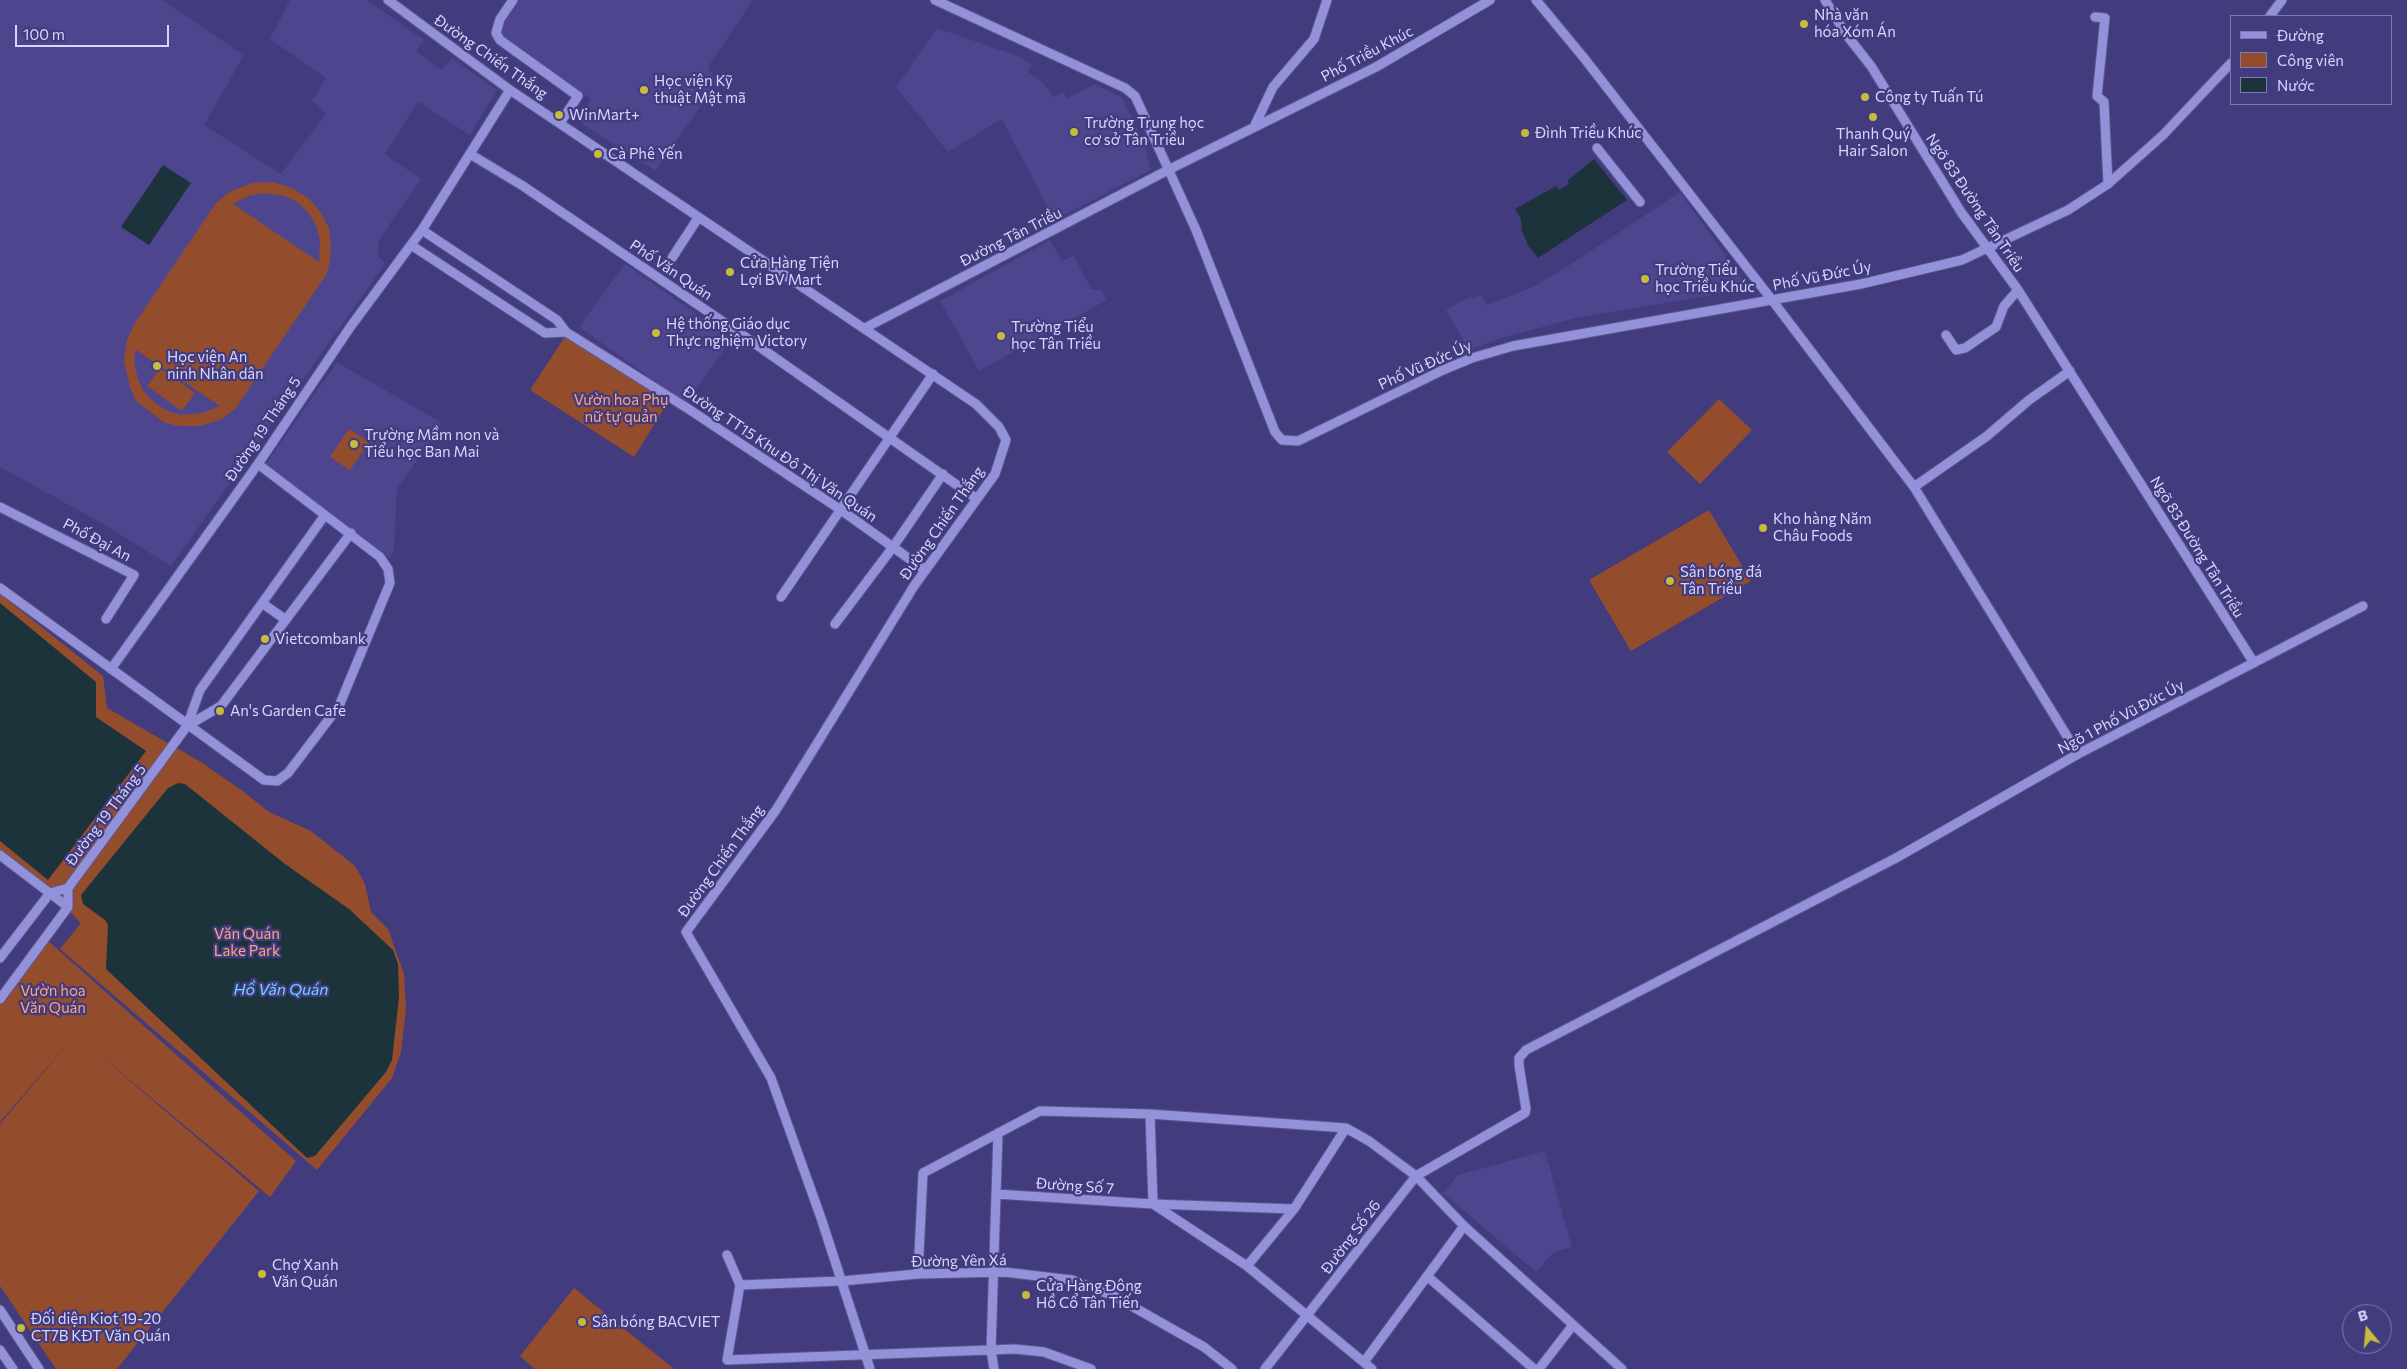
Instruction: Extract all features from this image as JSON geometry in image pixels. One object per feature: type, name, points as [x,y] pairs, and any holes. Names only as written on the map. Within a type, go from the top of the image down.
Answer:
[{"type":"street","name":"Đường Chiến Thắng","points":[[388,0],[510,90],[976,404],[999,427],[1006,440],[995,474],[925,570],[776,810],[686,932],[771,1078],[842,1281]]},
{"type":"street","points":[[513,0],[500,19],[496,33],[500,40],[578,96],[560,122]]},
{"type":"street","points":[[935,0],[1125,88],[1135,96],[1170,169]]},
{"type":"street","points":[[1254,127],[1273,87],[1314,39],[1327,0]]},
{"type":"street","name":"Phố Triều Khúc","points":[[1254,127],[1376,67],[1490,0]]},
{"type":"street","points":[[1536,0],[1584,58],[1772,300],[1914,487],[2078,754]]},
{"type":"street","name":"Ngõ 83 Đường Tân Triều","points":[[1825,0],[1845,33],[1870,66],[1987,249],[2018,290],[2254,662]]},
{"type":"street","points":[[2271,15],[2282,0]]},
{"type":"street","points":[[2095,17],[2105,18],[2097,96],[2104,102],[2108,184]]},
{"type":"street","name":"Phố Vũ Đức Úy","points":[[1170,169],[1203,248],[1270,422],[1282,440],[1298,441],[1443,370],[1472,358],[1513,346],[1583,332],[1738,308],[1861,284],[1962,260],[2068,210],[2108,184],[2163,135],[2230,64]]},
{"type":"street","name":"Đường 19 Tháng 5","points":[[111,669],[258,464],[351,326],[422,230],[510,90]]},
{"type":"street","name":"Đường Tân Triều","points":[[865,328],[1254,127]]},
{"type":"street","points":[[1597,148],[1640,202]]},
{"type":"street","name":"Phố Văn Quán","points":[[470,154],[523,186],[890,436],[977,499]]},
{"type":"street","points":[[672,258],[698,218]]},
{"type":"street","name":"Đường TT15 Khu Đô Thị Văn Quán","points":[[422,230],[557,320],[566,332],[687,408],[841,510],[925,570]]},
{"type":"street","points":[[411,245],[545,333],[566,332]]},
{"type":"street","points":[[1946,336],[1956,350],[1965,348],[1996,328],[2004,306],[2018,290]]},
{"type":"street","points":[[1914,487],[1987,436],[2029,400],[2070,371]]},
{"type":"street","points":[[781,597],[933,374]]},
{"type":"street","points":[[0,588],[187,726],[264,780],[278,781],[288,773],[339,706],[390,583],[388,568],[380,557],[258,464]]},
{"type":"street","points":[[835,624],[893,547],[943,474]]},
{"type":"street","name":"Phố Đại An","points":[[0,507],[134,575],[106,619]]},
{"type":"street","points":[[187,726],[200,690],[325,515]]},
{"type":"street","points":[[187,726],[221,706],[351,534]]},
{"type":"street","points":[[262,603],[286,620]]},
{"type":"street","name":"Ngõ 1 Phố Vũ Đức Úy","points":[[1416,1176],[1525,1113],[1519,1058],[1526,1050],[1896,858],[2078,754],[2363,606]]},
{"type":"street","name":"Đường 19 Tháng 5","points":[[68,907],[68,888],[187,726]]},
{"type":"street","points":[[0,855],[68,907],[0,999]]},
{"type":"street","name":"Đường 19 Tháng 5","points":[[50,893],[68,888]]},
{"type":"street","points":[[0,958],[50,893]]},
{"type":"street","points":[[918,1274],[923,1173],[1040,1111],[1150,1114],[1346,1128],[1369,1141],[1416,1176],[1464,1226],[1622,1369]]},
{"type":"street","points":[[1150,1114],[1153,1204],[1247,1266],[1372,1369]]},
{"type":"street","points":[[1247,1266],[1294,1209],[1346,1128]]},
{"type":"street","points":[[994,1369],[991,1350],[992,1272],[998,1133]]},
{"type":"street","name":"Đường Số 26","points":[[1265,1369],[1309,1316],[1416,1176]]},
{"type":"street","name":"Đường Số 7","points":[[996,1194],[1153,1204],[1294,1209]]},
{"type":"street","points":[[1364,1362],[1464,1226]]},
{"type":"street","points":[[727,1255],[740,1284],[727,1360],[991,1350],[1044,1352],[1091,1369]]},
{"type":"street","name":"Đường Yên Xá","points":[[740,1284],[842,1281],[918,1274],[992,1272],[1072,1280],[1114,1296],[1204,1347],[1232,1369]]},
{"type":"street","points":[[1427,1276],[1534,1369]]},
{"type":"street","points":[[842,1281],[870,1369]]},
{"type":"street","points":[[0,1310],[39,1369]]},
{"type":"street","points":[[1539,1369],[1573,1325]]},
{"type":"street","points":[[0,1350],[13,1369]]},
{"type":"shaded area","name":"Học viện An ninh Nhân dân","points":[[0,0],[162,0],[244,55],[204,125],[281,174],[326,114],[312,101],[326,78],[270,39],[290,0],[367,0],[424,40],[416,51],[442,70],[452,58],[497,90],[470,135],[418,102],[385,154],[421,179],[379,240],[378,256],[385,264],[171,566],[98,521],[0,467]]},
{"type":"shaded area","name":"Học viện Kỹ thuật Mật mã","points":[[519,0],[753,0],[708,67],[717,82],[656,171],[576,120],[591,99],[501,37],[498,31]]},
{"type":"shaded area","name":"Trường Trung học cơ sở Tân Triều","points":[[937,28],[1018,56],[1032,65],[1028,72],[1040,80],[1054,97],[1064,92],[1067,98],[1095,84],[1122,98],[1145,145],[1151,170],[1054,220],[1002,119],[948,152],[896,87]]},
{"type":"shaded area","name":"Trường Tiểu học Triều Khúc","points":[[1680,192],[1749,289],[1580,317],[1501,338],[1469,350],[1446,310],[1471,296],[1473,299],[1481,294],[1486,305],[1533,287]]},
{"type":"shaded area","name":"Trường Tiểu học Tân Triều","points":[[1050,240],[1062,261],[1074,256],[1091,289],[1101,290],[1107,300],[979,371],[940,301]]},
{"type":"shaded area","name":"Hệ thống Giáo dục Thực nghiệm Victory","points":[[625,264],[732,339],[686,403],[579,327]]},
{"type":"shaded area","name":"Trường Mầm non và Tiểu học Ban Mai","points":[[337,362],[442,423],[397,489],[394,550],[390,558],[265,465]]},
{"type":"shaded area","points":[[1545,1151],[1572,1247],[1554,1252],[1536,1272],[1443,1193],[1458,1175]]},
{"type":"green space","points":[[273,182],[294,189],[309,199],[320,211],[329,228],[331,243],[330,262],[326,275],[235,409],[222,419],[200,426],[179,426],[165,423],[136,401],[130,387],[124,360],[127,340],[135,323],[216,203],[229,192],[252,183]],"holes":[[[266,193],[284,196],[297,202],[307,211],[316,225],[320,240],[319,262],[233,204],[248,196]],[[136,350],[220,406],[202,413],[182,415],[167,411],[144,392],[134,363]]]},
{"type":"green space","name":"Vườn hoa Phụ nữ tự quản","points":[[566,335],[670,399],[634,457],[530,390]]},
{"type":"green space","points":[[160,368],[195,393],[182,411],[147,386]]},
{"type":"green space","points":[[1719,399],[1752,430],[1700,484],[1667,452]]},
{"type":"green space","points":[[349,429],[369,442],[350,470],[330,457]]},
{"type":"green space","name":"Sân bóng đá Tân Triều","points":[[1709,510],[1751,581],[1631,651],[1589,580]]},
{"type":"green space","name":"Văn Quán Lake Park","points":[[0,594],[103,676],[107,708],[201,762],[269,812],[311,831],[355,866],[365,884],[371,912],[388,929],[404,974],[406,1008],[401,1052],[392,1078],[317,1170],[60,949],[81,923],[71,913],[68,899],[74,890],[49,890],[0,851]]},
{"type":"green space","name":"Vườn hoa Văn Quán","points":[[47,940],[296,1161],[270,1197],[88,1045],[259,1191],[117,1369],[56,1369],[0,1286],[0,1124],[76,1034],[0,1122],[0,1004]]},
{"type":"green space","name":"Sân bóng BACVIET","points":[[574,1288],[674,1369],[535,1369],[520,1356]]},
{"type":"water","points":[[1594,159],[1627,200],[1538,258],[1529,247],[1522,231],[1521,219],[1515,209],[1556,186],[1559,190],[1569,184],[1567,181]]},
{"type":"water","points":[[163,165],[191,183],[149,245],[121,227]]},
{"type":"water","points":[[0,603],[96,682],[96,717],[146,751],[48,880],[0,841]]},
{"type":"water","name":"Hồ Văn Quán","points":[[178,783],[185,784],[285,864],[349,909],[393,950],[398,964],[399,997],[392,1060],[386,1072],[315,1156],[307,1158],[106,969],[108,925],[105,920],[83,904],[81,895],[168,788]]},
{"type":"place","name":"Nhà văn hóa Xóm Án","points":[[1804,24]]},
{"type":"place","name":"Học viện Kỹ thuật Mật mã","points":[[644,90]]},
{"type":"place","name":"Công ty Tuấn Tú","points":[[1865,97]]},
{"type":"place","name":"WinMart+","points":[[559,115]]},
{"type":"place","name":"Thanh Quý Hair Salon","points":[[1873,117]]},
{"type":"place","name":"Trường Trung học cơ sở Tân Triều","points":[[1074,132]]},
{"type":"place","name":"Đình Triều Khúc","points":[[1525,133]]},
{"type":"place","name":"Cà Phê Yến","points":[[598,154]]},
{"type":"place","name":"Cửa Hàng Tiện Lợi BV Mart","points":[[730,272]]},
{"type":"place","name":"Trường Tiểu học Triều Khúc","points":[[1645,279]]},
{"type":"place","name":"Hệ thống Giáo dục Thực nghiệm Victory","points":[[656,333]]},
{"type":"place","name":"Trường Tiểu học Tân Triều","points":[[1001,336]]},
{"type":"place","name":"Học viện An ninh Nhân dân","points":[[157,366]]},
{"type":"place","name":"Trường Mầm non và Tiểu học Ban Mai","points":[[354,444]]},
{"type":"place","name":"Kho hàng Năm Châu Foods","points":[[1763,528]]},
{"type":"place","name":"Sân bóng đá Tân Triều","points":[[1670,581]]},
{"type":"place","name":"Vietcombank","points":[[265,639]]},
{"type":"place","name":"An's Garden Cafe","points":[[220,711]]},
{"type":"place","name":"Chợ Xanh Văn Quán","points":[[262,1274]]},
{"type":"place","name":"Cửa Hàng Đông Hồ Cổ Tân Tiến","points":[[1026,1295]]},
{"type":"place","name":"Sân bóng BACVIET","points":[[582,1322]]},
{"type":"place","name":"Đối diện Kiot 19-20 CT7B KĐT Văn Quán","points":[[21,1328]]}]
